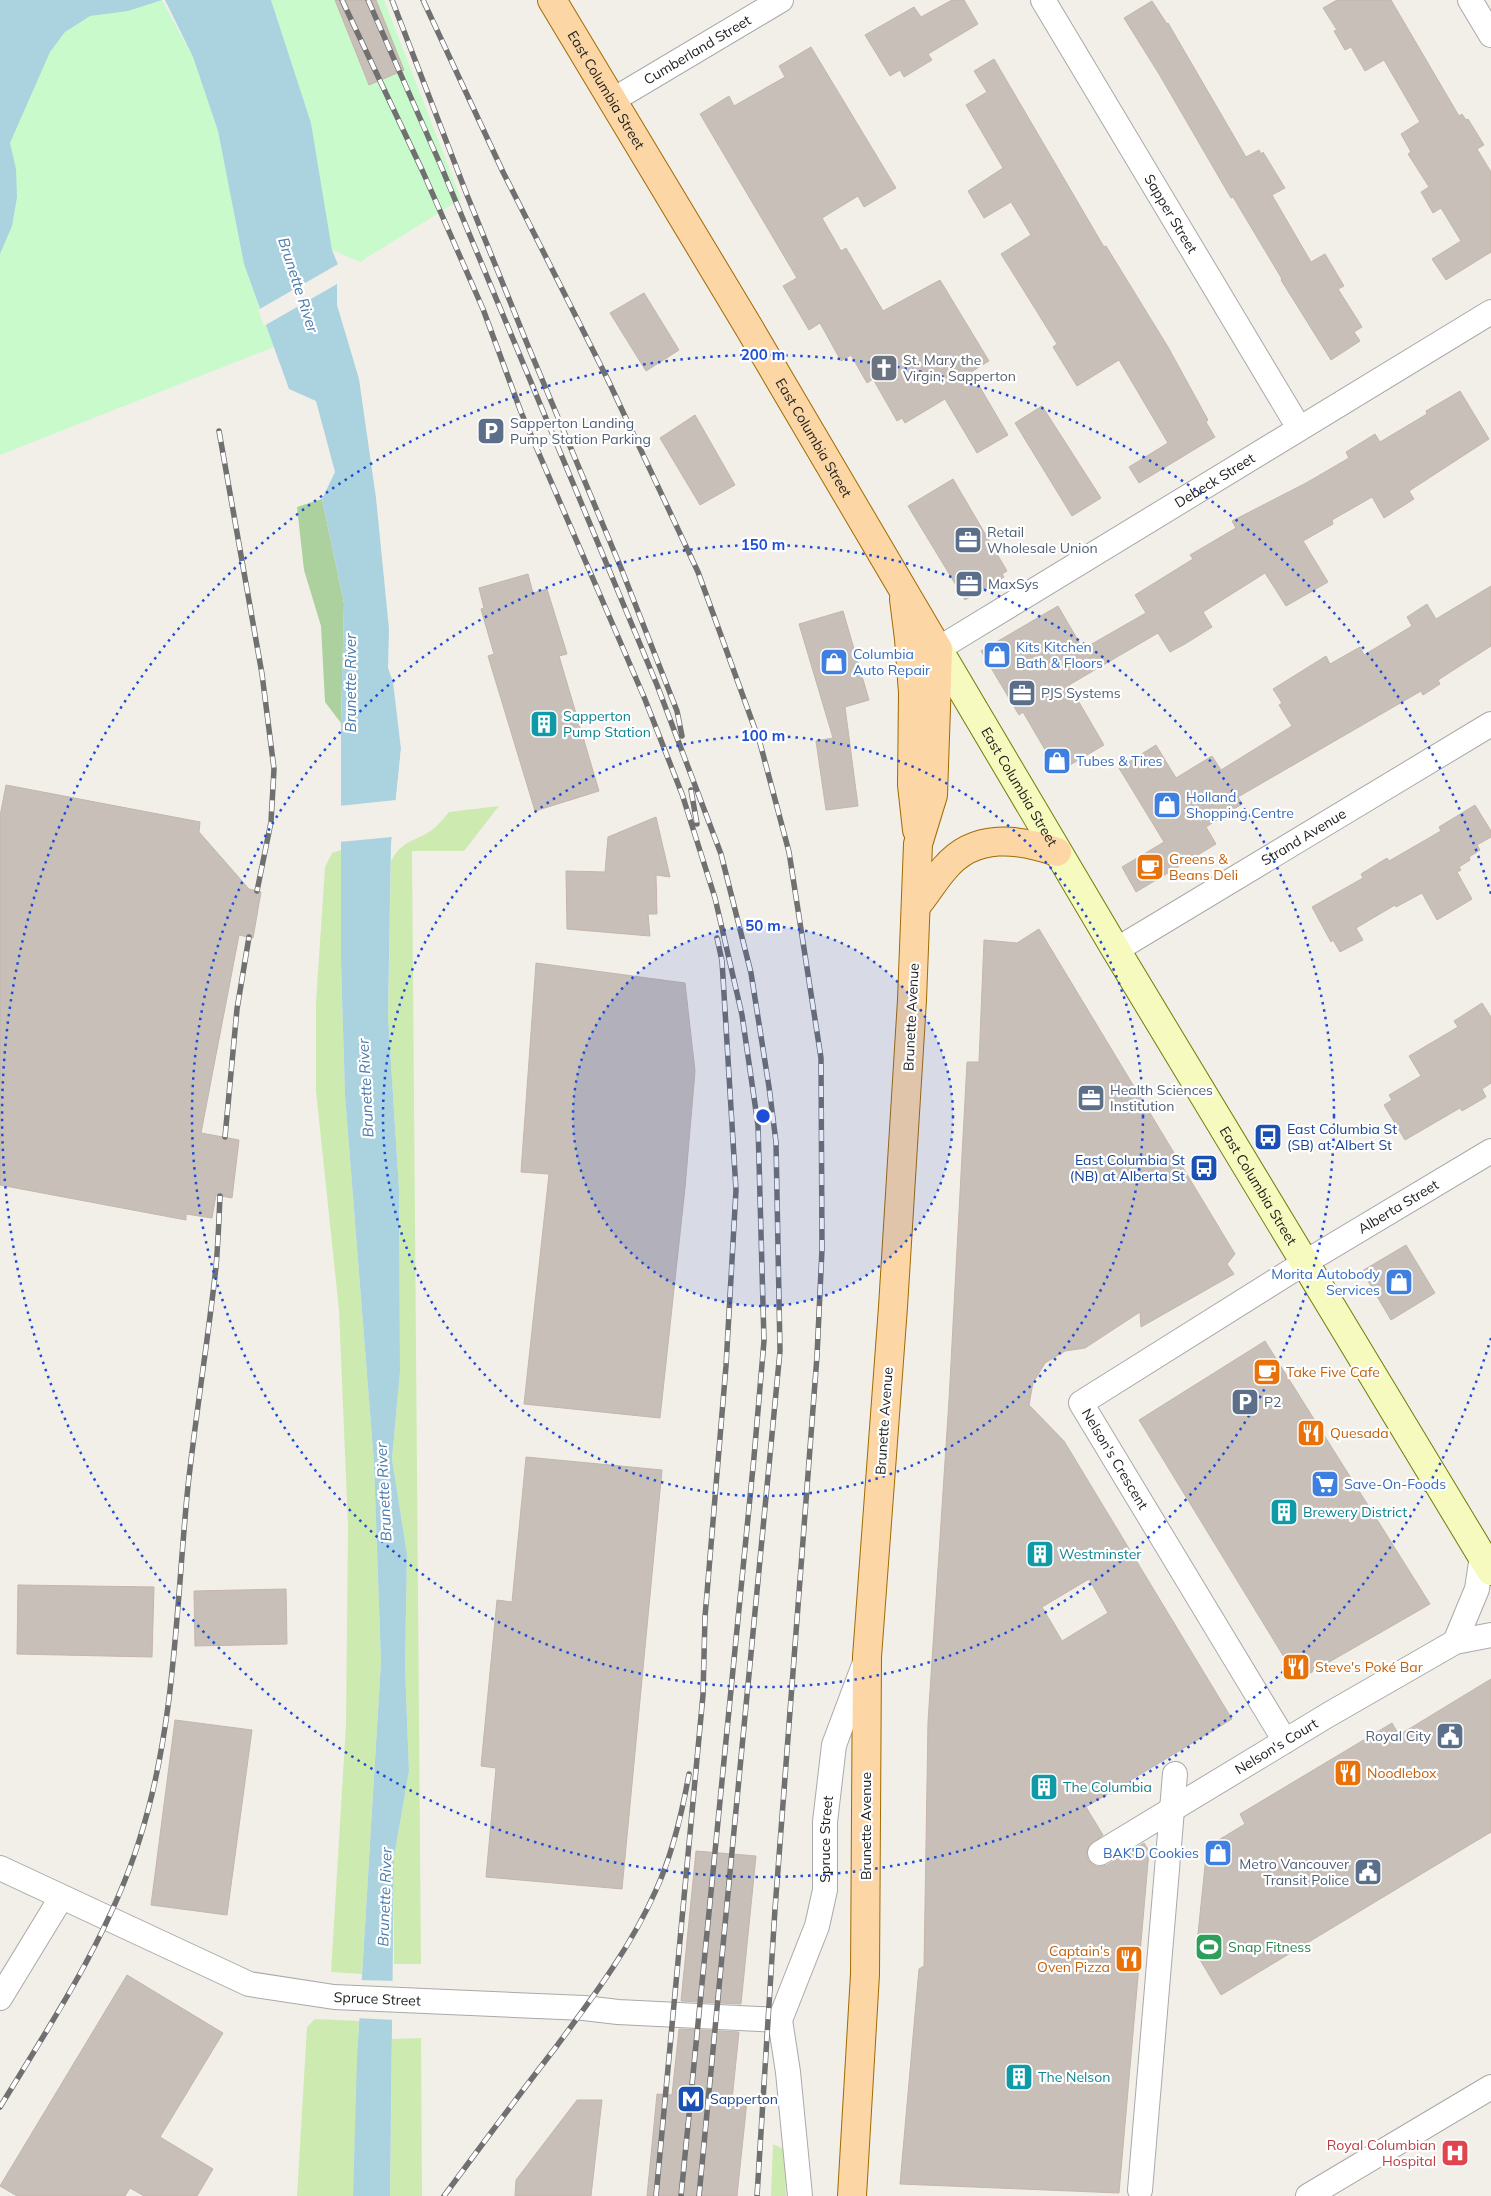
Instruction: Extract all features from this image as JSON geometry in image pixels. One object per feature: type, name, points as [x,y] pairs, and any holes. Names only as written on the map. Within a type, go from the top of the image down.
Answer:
[{"type":"main road","name":"East Columbia Street","points":[[552,0],[938,649]]},
{"type":"main road","points":[[903,588],[912,684],[912,785],[918,844]]},
{"type":"main road","name":"Brunette Avenue","points":[[852,2196],[865,1974],[867,1657],[893,1307],[917,905],[918,844],[933,795],[938,649]]},
{"type":"main road","points":[[917,905],[946,866],[964,852],[986,843],[1006,841],[1029,842],[1058,852]]},
{"type":"street","name":"Cumberland Street","points":[[613,100],[781,0]]},
{"type":"street","name":"Sapper Street","points":[[1042,0],[1299,428]]},
{"type":"street","points":[[1470,0],[1491,35]]},
{"type":"street","name":"Debeck Street","points":[[938,649],[1491,312]]},
{"type":"street","name":"East Columbia Street","points":[[938,649],[1304,1264],[1486,1564]]},
{"type":"street","name":"Strand Avenue","points":[[1116,950],[1491,724]]},
{"type":"street","name":"Alberta Street","points":[[1304,1264],[1491,1151]]},
{"type":"street","name":"Nelson's Crescent","points":[[1285,1741],[1081,1403],[1304,1264]]},
{"type":"street","points":[[1455,1642],[1486,1564]]},
{"type":"street","name":"Nelson's Court","points":[[1100,1853],[1285,1741],[1455,1642],[1491,1636]]},
{"type":"street","name":"Spruce Street","points":[[0,1868],[249,1984],[334,1997],[584,2008],[618,2012],[780,2020],[817,1926],[825,1890],[825,1822],[834,1745],[867,1657]]},
{"type":"street","points":[[1140,2190],[1176,1774]]},
{"type":"street","points":[[0,1998],[61,1898]]},
{"type":"street","points":[[780,2020],[788,2072],[800,2196]]},
{"type":"street","points":[[1308,2196],[1491,2087]]},
{"type":"green space","points":[[66,0],[162,0],[193,57],[218,131],[244,264],[274,347],[0,455],[0,254],[13,217],[16,187],[11,158],[1,121]]},
{"type":"green space","points":[[271,0],[384,0],[461,199],[360,262],[332,250],[311,123]]},
{"type":"green space","points":[[322,499],[344,603],[341,723],[325,702],[321,626],[304,570],[297,507]]},
{"type":"green space","points":[[499,806],[464,851],[412,851],[421,1964],[394,1964],[394,1857],[409,1771],[405,1667],[407,1554],[392,1459],[400,1372],[399,1189],[388,1016],[391,861],[400,849],[432,830],[449,812]]},
{"type":"green space","points":[[341,850],[341,962],[345,1094],[374,1463],[381,1662],[362,1974],[331,1972],[346,1724],[348,1526],[339,1310],[316,1091],[316,1002],[325,867],[332,853]]},
{"type":"green space","points":[[315,2019],[359,2021],[353,2196],[297,2196],[307,2027]]},
{"type":"green space","points":[[421,2038],[422,2196],[390,2196],[392,2039]]},
{"type":"green space","points":[[773,2144],[784,2149],[786,2196],[771,2196]]},
{"type":"water","points":[[0,0],[162,0],[128,11],[90,16],[65,32],[50,52],[10,143],[16,169],[17,197],[12,226],[0,254]]},
{"type":"water","name":"Brunette River","points":[[165,0],[271,0],[311,123],[332,250],[349,291],[388,535],[400,697],[401,749],[391,844],[388,1016],[399,1189],[400,1372],[392,1459],[407,1554],[405,1667],[409,1771],[394,1857],[390,2196],[353,2196],[357,2058],[381,1662],[374,1463],[345,1095],[341,962],[341,723],[344,603],[322,499],[335,472],[316,401],[289,389],[244,264],[218,131],[193,57]]},
{"type":"pier","points":[[340,263],[351,290],[364,359],[377,399],[396,486],[391,535],[414,656],[403,697],[404,750],[391,861],[392,837],[339,842],[339,806],[396,800],[401,749],[393,682],[388,668],[389,629],[376,498],[359,379],[337,305],[337,284],[264,326],[258,310]]},
{"type":"pier","points":[[359,1980],[396,1981],[395,2020],[356,2018]]},
{"type":"building","points":[[335,0],[376,0],[404,70],[369,85]]},
{"type":"building","points":[[952,0],[964,0],[978,24],[928,54],[932,60],[904,77],[900,70],[890,76],[865,35],[914,7],[921,17]]},
{"type":"building","points":[[1337,0],[1391,0],[1459,116],[1462,114],[1466,120],[1468,119],[1484,145],[1477,149],[1491,172],[1491,252],[1446,280],[1432,259],[1461,241],[1441,208],[1433,213],[1421,192],[1429,187],[1408,154],[1411,152],[1401,134],[1420,122],[1384,60],[1365,71],[1351,47],[1345,50],[1334,31],[1337,30],[1323,8]]},
{"type":"building","points":[[1152,1],[1168,23],[1246,157],[1259,150],[1261,154],[1263,152],[1285,188],[1272,195],[1311,262],[1325,254],[1344,286],[1338,289],[1362,327],[1354,332],[1360,341],[1331,360],[1281,280],[1233,197],[1231,198],[1124,18]]},
{"type":"building","points":[[811,47],[896,188],[864,207],[858,196],[822,218],[841,251],[846,248],[883,311],[940,280],[989,361],[971,372],[1008,435],[977,453],[945,399],[905,423],[902,418],[897,421],[873,379],[867,383],[851,355],[841,361],[820,323],[809,330],[783,286],[797,278],[700,114],[729,96],[734,106],[785,77],[779,66]]},
{"type":"building","points":[[994,59],[1104,247],[1106,246],[1168,347],[1208,420],[1206,422],[1215,437],[1139,483],[1129,467],[1168,443],[1119,360],[1077,386],[1053,347],[1057,344],[1001,254],[1031,235],[1011,202],[984,218],[968,191],[1003,168],[966,105],[987,92],[974,71]]},
{"type":"building","points":[[644,293],[679,350],[646,371],[610,313]]},
{"type":"building","points":[[1460,391],[1489,439],[1409,491],[1414,499],[1384,518],[1372,497],[1332,520],[1333,524],[1303,541],[1328,582],[1286,606],[1265,573],[1203,612],[1212,627],[1185,644],[1170,652],[1158,633],[1069,685],[1104,745],[1058,772],[1023,712],[1019,715],[981,651],[1058,606],[1083,649],[1146,613],[1135,595],[1193,559],[1190,555],[1236,528],[1232,521],[1306,483],[1349,458],[1346,452],[1375,434],[1380,442],[1427,414],[1426,411]]},
{"type":"building","points":[[1042,406],[1101,498],[1072,516],[1015,423]]},
{"type":"building","points":[[695,415],[735,485],[700,505],[660,438]]},
{"type":"building","points":[[953,479],[1007,571],[1002,574],[1004,577],[965,600],[908,506]]},
{"type":"building","name":"Sapperton Pump Station","points":[[528,574],[533,593],[547,589],[567,654],[559,656],[599,791],[535,811],[488,656],[494,654],[481,609],[484,608],[479,588]]},
{"type":"building","points":[[1491,586],[1491,646],[1438,680],[1440,684],[1423,695],[1421,691],[1238,797],[1242,804],[1206,827],[1216,844],[1136,892],[1122,867],[1164,842],[1119,768],[1156,745],[1176,778],[1212,756],[1221,770],[1292,726],[1279,705],[1282,703],[1273,689],[1326,656],[1330,664],[1360,647],[1364,655],[1412,626],[1407,617],[1427,604],[1436,619]]},
{"type":"building","points":[[843,611],[869,700],[845,707],[858,806],[826,810],[816,741],[833,738],[799,624]]},
{"type":"building","points":[[6,785],[200,822],[199,832],[249,889],[261,892],[253,938],[239,935],[201,1133],[239,1140],[232,1198],[216,1195],[212,1218],[186,1214],[186,1220],[0,1185],[0,816]]},
{"type":"building","points":[[1475,805],[1491,831],[1491,837],[1477,845],[1480,850],[1469,857],[1470,860],[1459,867],[1461,870],[1457,872],[1472,899],[1437,920],[1422,893],[1396,907],[1395,905],[1356,928],[1363,940],[1340,952],[1333,940],[1331,942],[1312,907],[1363,878],[1361,874],[1387,858],[1389,861],[1441,831],[1439,827]]},
{"type":"building","points":[[656,817],[670,877],[656,875],[657,914],[648,914],[650,936],[567,929],[566,871],[605,872],[608,837]]},
{"type":"building","points":[[1039,929],[1235,1254],[1227,1264],[1234,1274],[1141,1327],[1140,1312],[1085,1348],[1065,1351],[1045,1363],[1033,1383],[1029,1405],[1064,1441],[1232,1719],[1086,1807],[1103,1835],[1088,1847],[1086,1854],[1088,1860],[1093,1865],[1100,1867],[1107,1865],[1144,1843],[1149,1851],[1119,2193],[900,2184],[919,1969],[924,1966],[928,1722],[949,1400],[967,1062],[979,1062],[984,940],[1017,943]],"holes":[[[1089,1579],[1108,1613],[1062,1641],[1042,1607]]]},
{"type":"building","points":[[536,963],[685,983],[695,1071],[685,1188],[660,1418],[524,1404],[549,1174],[521,1172]]},
{"type":"building","points":[[1482,1003],[1491,1017],[1491,1083],[1482,1089],[1486,1097],[1462,1111],[1460,1108],[1405,1140],[1384,1105],[1392,1100],[1389,1095],[1421,1076],[1409,1056],[1458,1027],[1454,1021]]},
{"type":"building","name":"Morita Autobody Services","points":[[1406,1245],[1435,1293],[1391,1320],[1362,1271]]},
{"type":"building","name":"Brewery District","points":[[1265,1341],[1430,1604],[1298,1680],[1139,1420]]},
{"type":"building","points":[[526,1457],[662,1470],[622,1889],[486,1877],[496,1768],[481,1766],[497,1600],[512,1602]]},
{"type":"building","points":[[18,1585],[154,1587],[152,1657],[17,1654]]},
{"type":"building","points":[[286,1589],[287,1644],[195,1646],[194,1591]]},
{"type":"building","points":[[1491,1679],[1491,1832],[1221,1995],[1196,1953],[1207,1847],[1245,1824],[1240,1814],[1392,1723],[1399,1735]]},
{"type":"building","points":[[175,1720],[252,1730],[227,1915],[151,1905]]},
{"type":"building","points":[[696,1851],[756,1856],[741,2004],[681,2001]]},
{"type":"building","points":[[127,1975],[223,2033],[160,2137],[213,2169],[197,2196],[144,2196],[130,2188],[125,2196],[17,2196],[0,2186]]},
{"type":"building","points":[[679,2029],[739,2032],[732,2100],[747,2101],[737,2196],[647,2196],[657,2094],[672,2095]]},
{"type":"building","points":[[577,2100],[602,2100],[591,2196],[515,2196],[516,2180]]},
{"type":"railway","points":[[342,0],[423,172],[483,309],[521,412],[644,697],[682,794],[715,898],[742,1015],[758,1125],[764,1341],[681,2196]]},
{"type":"railway","points":[[368,0],[441,166],[657,685],[721,854],[751,973],[769,1087],[776,1142],[780,1351],[699,2196]]},
{"type":"railway","points":[[392,0],[467,195],[621,568],[677,711],[682,736]]},
{"type":"railway","points":[[423,0],[503,172],[608,380],[698,572],[760,743],[789,852],[821,1058],[822,1249],[817,1356],[775,1909],[757,2196]]},
{"type":"railway","points":[[219,431],[262,674],[274,769],[271,822],[257,891]]},
{"type":"railway","points":[[691,790],[697,824]]},
{"type":"railway","points":[[225,1137],[237,1009],[249,937]]},
{"type":"railway","points":[[656,2196],[703,1695],[705,1617],[726,1366],[736,1190],[722,961],[717,938]]},
{"type":"railway","points":[[0,2107],[59,2011],[96,1944],[127,1876],[151,1798],[161,1754],[168,1709],[188,1486],[216,1267],[220,1196]]},
{"type":"railway","points":[[444,2196],[584,2009],[635,1932],[656,1890],[667,1862],[680,1818],[689,1774]]},
{"type":"place","name":"St. Mary the Virgin, Sapperton","points":[[884,368]]},
{"type":"place","name":"Sapperton Landing Pump Station Parking","points":[[491,431]]},
{"type":"place","name":"Retail Wholesale Union","points":[[968,540]]},
{"type":"place","name":"MaxSys","points":[[969,584]]},
{"type":"place","name":"Kits Kitchen Bath & Floors","points":[[997,655]]},
{"type":"place","name":"Columbia Auto Repair","points":[[834,662]]},
{"type":"place","name":"PJS Systems","points":[[1022,693]]},
{"type":"place","name":"Sapperton Pump Station","points":[[544,724]]},
{"type":"place","name":"Tubes & Tires","points":[[1057,761]]},
{"type":"place","name":"Holland Shopping Centre","points":[[1167,805]]},
{"type":"place","name":"Greens & Beans Deli","points":[[1150,867]]},
{"type":"place","name":"Health Sciences Institution","points":[[1091,1098]]},
{"type":"place","name":"East Columbia St (SB) at Albert St","points":[[1268,1137]]},
{"type":"place","name":"East Columbia St (NB) at Alberta St","points":[[1204,1168]]},
{"type":"place","name":"Morita Autobody Services","points":[[1399,1282]]},
{"type":"place","name":"Take Five Cafe","points":[[1267,1372]]},
{"type":"place","name":"P2","points":[[1245,1402]]},
{"type":"place","name":"Quesada","points":[[1311,1433]]},
{"type":"place","name":"Save-On-Foods","points":[[1325,1484]]},
{"type":"place","name":"Brewery District","points":[[1284,1512]]},
{"type":"place","name":"Westminster","points":[[1040,1554]]},
{"type":"place","name":"Steve's Poké Bar","points":[[1296,1667]]},
{"type":"place","name":"Royal City","points":[[1450,1736]]},
{"type":"place","name":"Noodlebox","points":[[1348,1773]]},
{"type":"place","name":"The Columbia","points":[[1044,1787]]},
{"type":"place","name":"BAK'D Cookies","points":[[1218,1853]]},
{"type":"place","name":"Metro Vancouver Transit Police","points":[[1368,1872]]},
{"type":"place","name":"Snap Fitness","points":[[1209,1947]]},
{"type":"place","name":"Captain's Oven Pizza","points":[[1129,1959]]},
{"type":"place","name":"The Nelson","points":[[1019,2077]]},
{"type":"place","name":"Sapperton","points":[[691,2099]]},
{"type":"place","name":"Royal Columbian Hospital","points":[[1455,2153]]}]
